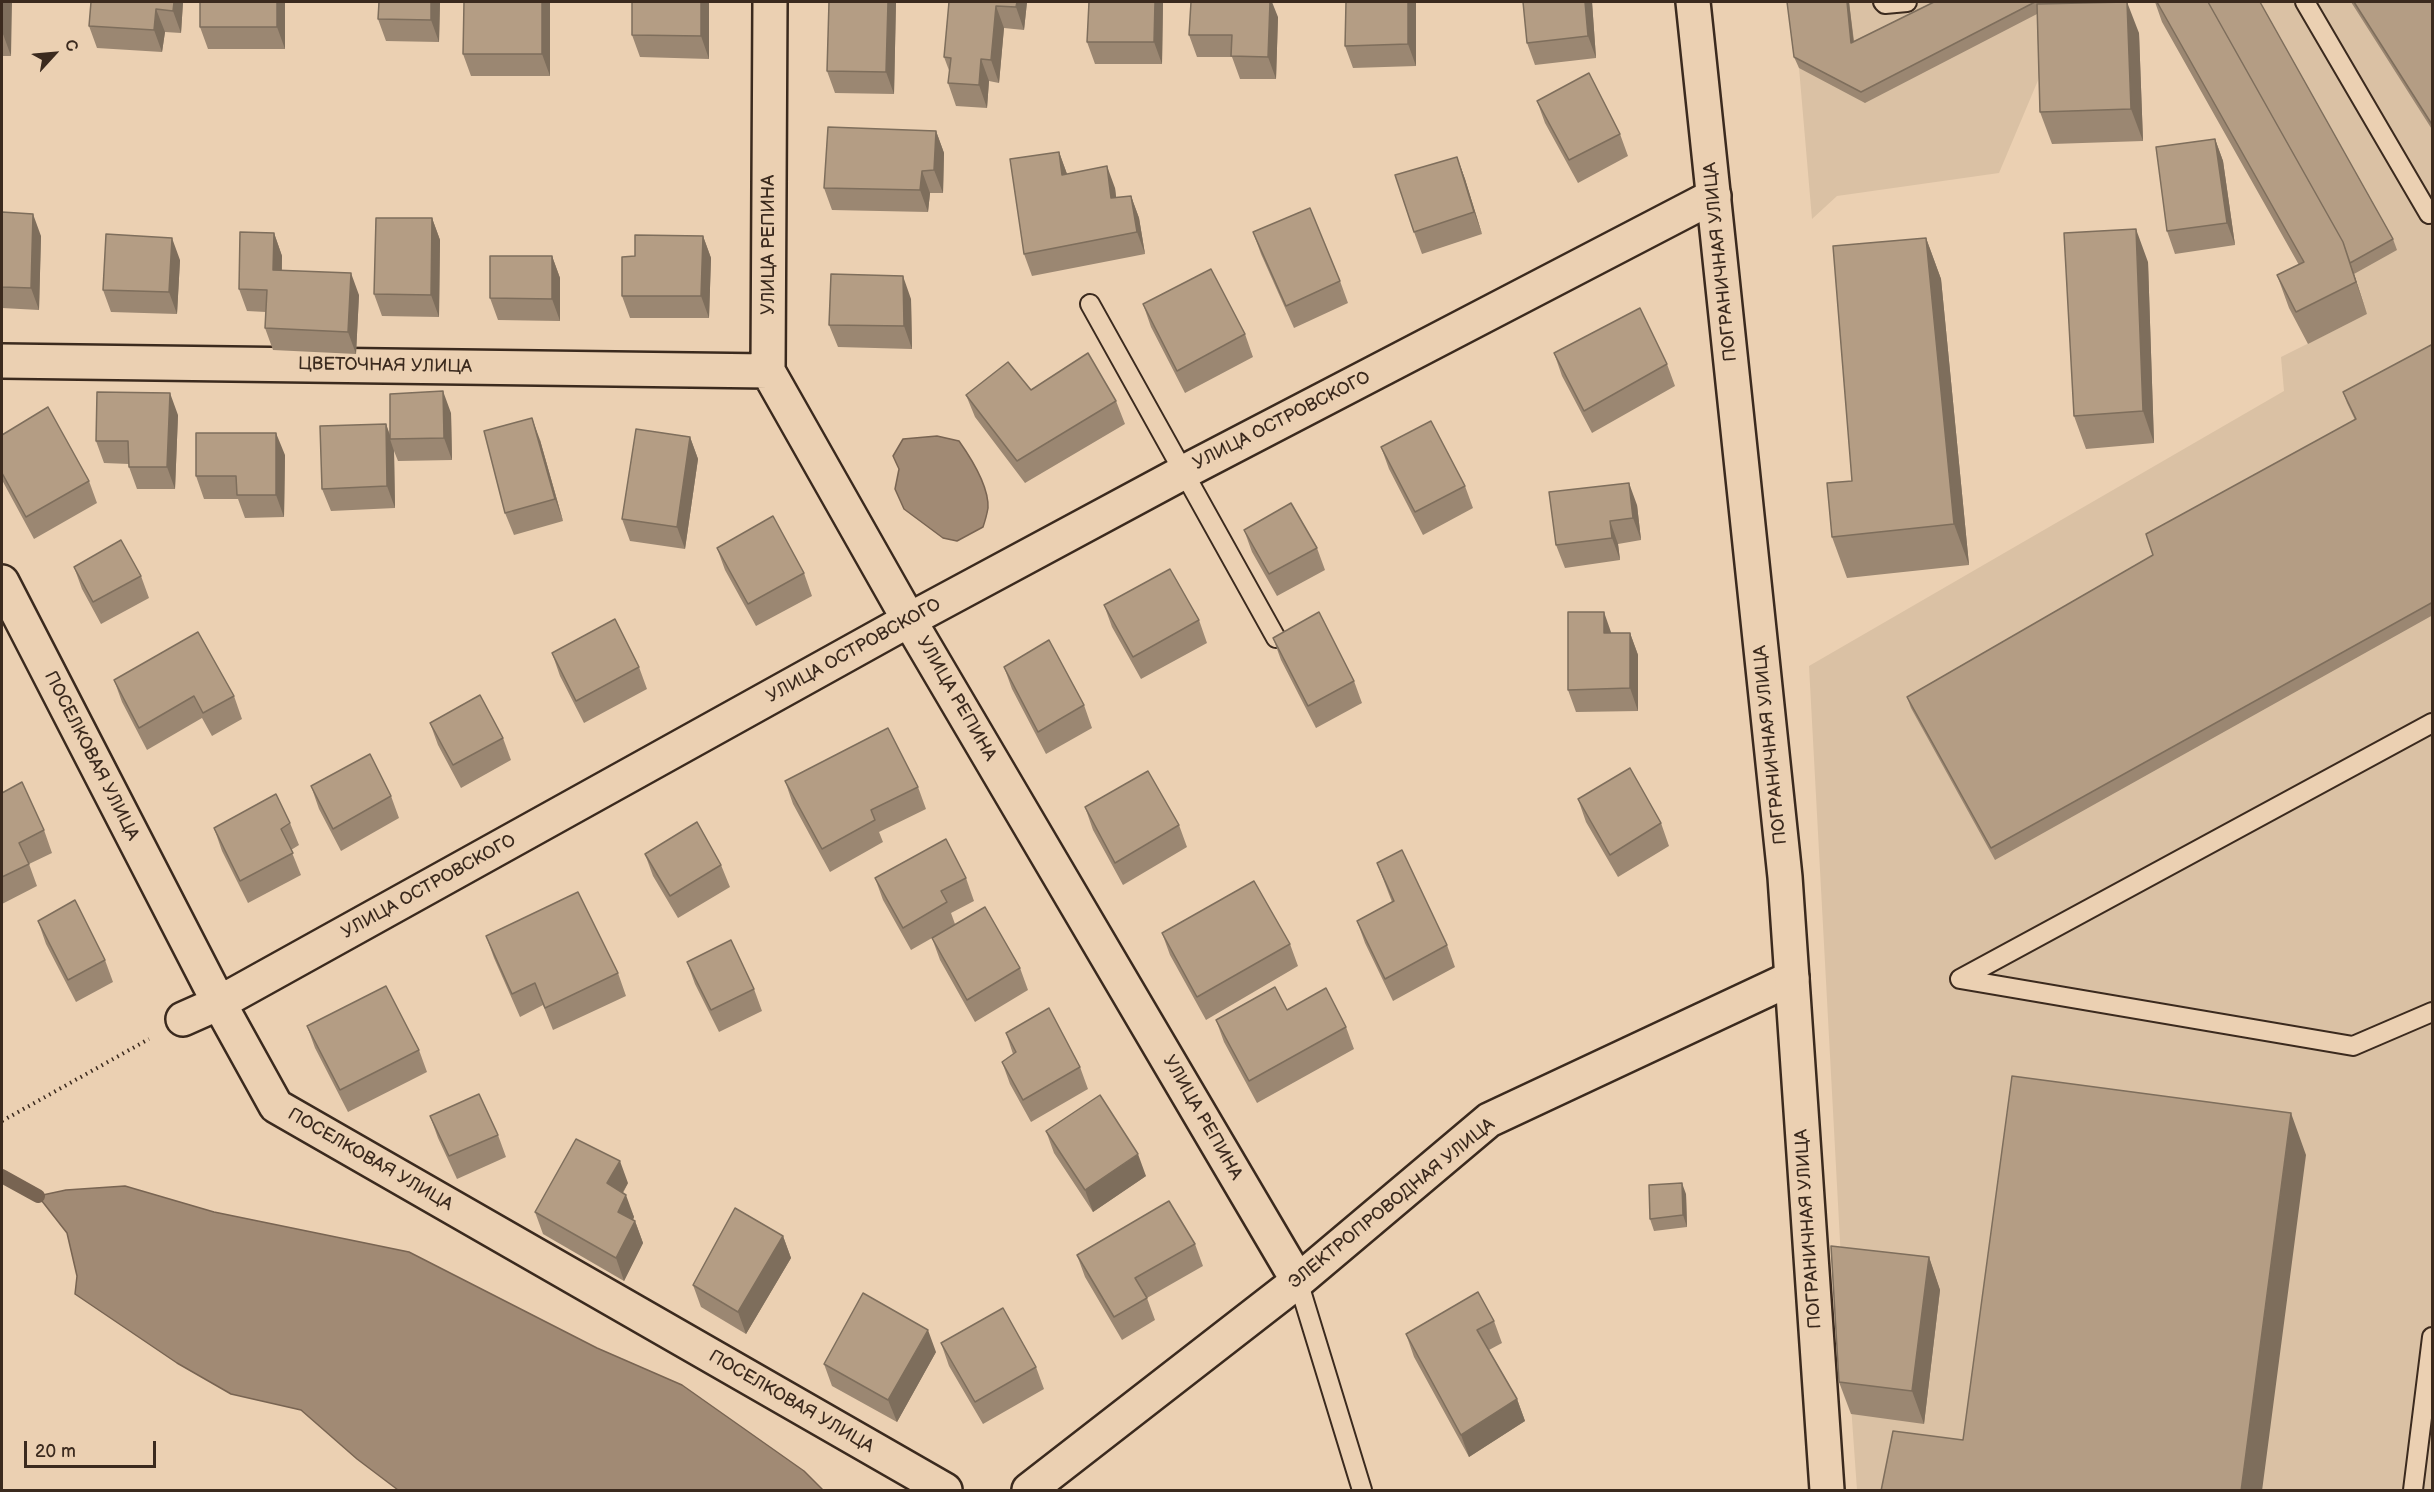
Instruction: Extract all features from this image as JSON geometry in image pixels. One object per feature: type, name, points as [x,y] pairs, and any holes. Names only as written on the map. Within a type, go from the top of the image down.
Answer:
[{"type":"street","name":"УЛИЦА РЕПИНА","points":[[770,2],[768,371],[909,620],[1298,1281]]},
{"type":"street","name":"ПОГРАНИЧНАЯ УЛИЦА","points":[[1693,2],[1785,877],[1827,1491]]},
{"type":"street","name":"УЛИЦА ОСТРОВСКОГО","points":[[183,1019],[219,1004],[909,620],[1184,472],[1714,196]]},
{"type":"street","name":"ЦВЕТОЧНАЯ УЛИЦА","points":[[2,361],[768,371]]},
{"type":"street","name":"ПОСЕЛКОВАЯ УЛИЦА","points":[[2,582],[219,1004],[276,1106],[945,1491]]},
{"type":"street","name":"ЭЛЕКТРОПРОВОДНАЯ УЛИЦА","points":[[1029,1491],[1298,1281],[1489,1120],[1792,978]]},
{"type":"lane","points":[[1882,2],[1907,2]]},
{"type":"lane","points":[[2305,2],[2428,214]]},
{"type":"lane","points":[[1090,304],[1276,638]]},
{"type":"lane","points":[[2433,723],[1960,979],[2353,1046],[2433,1012]]},
{"type":"lane","points":[[1298,1281],[1362,1491]]},
{"type":"lane","points":[[2413,1491],[2433,1337]]},
{"type":"path","points":[[2,1121],[183,1019]]},
{"type":"shaded area","points":[[1790,2],[2071,2],[1999,173],[1837,196],[1812,219],[1799,68]]},
{"type":"shaded area","points":[[2201,2],[2432,2],[2432,1490],[1857,1490],[1842,1278],[1809,666],[2284,391],[2281,357],[2367,314]]},
{"type":"shaded area","points":[[937,436],[959,441],[978,473],[988,500],[983,527],[957,541],[943,538],[904,509],[895,489],[899,469],[893,456],[903,439]]},
{"type":"shaded area","points":[[125,1186],[214,1212],[409,1252],[597,1348],[682,1385],[804,1471],[823,1490],[398,1490],[357,1459],[301,1410],[231,1394],[177,1363],[75,1294],[77,1276],[67,1233],[38,1196],[66,1190]]},
{"type":"building","points":[[3,2],[3,34],[2,34]]},
{"type":"building","points":[[91,2],[174,2],[173,11],[156,9],[154,30],[89,26]]},
{"type":"building","points":[[200,2],[277,2],[277,27],[200,27]]},
{"type":"building","points":[[379,2],[431,2],[431,20],[378,19]]},
{"type":"building","points":[[464,2],[542,2],[542,54],[463,54]]},
{"type":"building","points":[[632,2],[701,2],[701,36],[632,35]]},
{"type":"building","points":[[829,2],[888,2],[886,72],[827,71]]},
{"type":"building","points":[[949,2],[1017,2],[1016,7],[996,6],[991,60],[981,59],[979,85],[948,83],[951,58],[944,57]]},
{"type":"building","points":[[1089,2],[1155,2],[1154,42],[1087,42]]},
{"type":"building","points":[[1191,2],[1270,2],[1268,57],[1231,56],[1232,35],[1189,35]]},
{"type":"building","points":[[1346,2],[1408,2],[1408,44],[1345,46]]},
{"type":"building","points":[[1523,2],[1585,2],[1588,36],[1527,43]]},
{"type":"building","points":[[1787,2],[1847,2],[1851,43],[1934,2],[2035,2],[1861,92],[1794,57]]},
{"type":"building","points":[[2127,2],[2131,109],[2040,112],[2037,4]]},
{"type":"building","points":[[2157,2],[2208,2],[2343,242],[2356,282],[2296,312],[2277,275],[2304,262]]},
{"type":"building","points":[[2208,2],[2260,2],[2393,239],[2350,263],[2343,242]]},
{"type":"building","points":[[2354,2],[2433,2],[2433,126]]},
{"type":"building","points":[[1589,73],[1620,134],[1569,160],[1537,101]]},
{"type":"building","points":[[828,127],[936,131],[934,170],[922,171],[920,190],[824,188]]},
{"type":"building","points":[[2215,139],[2227,223],[2167,231],[2156,147]]},
{"type":"building","points":[[1059,152],[1062,175],[1107,166],[1111,198],[1131,196],[1137,232],[1024,254],[1010,159]]},
{"type":"building","points":[[1457,157],[1474,212],[1414,232],[1395,175]]},
{"type":"building","points":[[1310,208],[1340,281],[1286,306],[1253,232]]},
{"type":"building","points":[[2,212],[33,214],[31,288],[2,287]]},
{"type":"building","points":[[376,218],[432,218],[431,295],[374,294]]},
{"type":"building","points":[[2136,229],[2143,411],[2074,416],[2064,233]]},
{"type":"building","points":[[240,232],[274,233],[273,270],[351,273],[348,332],[265,328],[267,290],[239,289]]},
{"type":"building","points":[[106,234],[172,238],[169,292],[103,290]]},
{"type":"building","points":[[635,235],[703,236],[701,296],[622,296],[622,257],[635,256]]},
{"type":"building","points":[[1926,238],[1954,524],[1832,537],[1827,483],[1852,481],[1833,246]]},
{"type":"building","points":[[490,256],[552,256],[552,299],[490,298]]},
{"type":"building","points":[[1211,269],[1245,334],[1177,371],[1143,304]]},
{"type":"building","points":[[831,274],[903,276],[904,326],[829,325]]},
{"type":"building","points":[[1640,308],[1667,364],[1584,411],[1554,353]]},
{"type":"building","points":[[2433,344],[2433,602],[1991,848],[1907,697],[2153,555],[2146,534],[2356,419],[2343,392]]},
{"type":"building","points":[[1088,353],[1116,401],[1017,461],[966,395],[1008,362],[1031,390]]},
{"type":"building","points":[[443,391],[444,438],[390,439],[390,394]]},
{"type":"building","points":[[97,392],[170,393],[167,467],[129,467],[128,441],[96,441]]},
{"type":"building","points":[[48,407],[89,481],[26,517],[2,473],[2,435]]},
{"type":"building","points":[[532,418],[555,499],[505,513],[484,431]]},
{"type":"building","points":[[1431,421],[1465,486],[1415,512],[1381,447]]},
{"type":"building","points":[[386,424],[387,486],[322,489],[320,426]]},
{"type":"building","points":[[636,429],[690,437],[677,527],[622,519]]},
{"type":"building","points":[[196,433],[276,433],[276,495],[237,495],[236,476],[196,476]]},
{"type":"building","points":[[1629,483],[1633,518],[1610,521],[1612,538],[1556,545],[1549,492]]},
{"type":"building","points":[[1291,503],[1317,548],[1269,574],[1244,530]]},
{"type":"building","points":[[773,516],[804,573],[748,604],[717,548]]},
{"type":"building","points":[[121,540],[141,576],[93,602],[74,567]]},
{"type":"building","points":[[1170,569],[1199,620],[1133,657],[1104,605]]},
{"type":"building","points":[[1319,612],[1354,681],[1308,706],[1273,638]]},
{"type":"building","points":[[1568,612],[1604,612],[1604,633],[1630,633],[1630,688],[1568,690]]},
{"type":"building","points":[[615,619],[639,667],[576,701],[552,653]]},
{"type":"building","points":[[198,632],[234,696],[203,713],[194,696],[139,728],[114,680]]},
{"type":"building","points":[[1049,640],[1084,705],[1038,732],[1004,667]]},
{"type":"building","points":[[480,695],[503,738],[453,765],[430,723]]},
{"type":"building","points":[[888,728],[918,787],[871,810],[875,820],[822,849],[785,781]]},
{"type":"building","points":[[370,754],[391,796],[333,829],[311,786]]},
{"type":"building","points":[[1630,768],[1661,823],[1610,855],[1578,799]]},
{"type":"building","points":[[1148,771],[1179,825],[1115,863],[1085,807]]},
{"type":"building","points":[[22,782],[44,830],[19,843],[29,864],[2,877],[2,793]]},
{"type":"building","points":[[276,794],[290,823],[281,829],[293,853],[240,881],[214,828]]},
{"type":"building","points":[[697,822],[721,865],[670,896],[645,854]]},
{"type":"building","points":[[946,839],[966,878],[941,891],[947,902],[903,928],[875,878]]},
{"type":"building","points":[[1402,850],[1447,945],[1385,979],[1357,921],[1394,901],[1377,863]]},
{"type":"building","points":[[1254,881],[1290,944],[1197,997],[1162,933]]},
{"type":"building","points":[[578,892],[618,973],[545,1008],[535,983],[512,994],[486,936]]},
{"type":"building","points":[[75,900],[105,960],[68,980],[38,921]]},
{"type":"building","points":[[985,907],[1020,968],[967,1000],[932,938]]},
{"type":"building","points":[[731,940],[754,989],[711,1010],[687,962]]},
{"type":"building","points":[[386,986],[419,1050],[340,1090],[307,1026]]},
{"type":"building","points":[[1275,987],[1287,1010],[1326,988],[1346,1027],[1249,1081],[1216,1020]]},
{"type":"building","points":[[1049,1008],[1080,1067],[1023,1100],[1002,1062],[1016,1052],[1006,1033]]},
{"type":"building","points":[[2012,1076],[2291,1113],[2241,1491],[1881,1491],[1893,1431],[1963,1440]]},
{"type":"building","points":[[479,1094],[498,1135],[449,1156],[430,1116]]},
{"type":"building","points":[[1100,1095],[1138,1154],[1085,1190],[1046,1131]]},
{"type":"building","points":[[576,1139],[620,1161],[607,1183],[626,1195],[618,1212],[635,1221],[616,1258],[535,1212]]},
{"type":"building","points":[[1682,1183],[1683,1215],[1650,1219],[1649,1185]]},
{"type":"building","points":[[1169,1201],[1195,1244],[1135,1278],[1147,1298],[1114,1317],[1077,1255]]},
{"type":"building","points":[[735,1208],[783,1236],[738,1312],[693,1285]]},
{"type":"building","points":[[1831,1246],[1929,1257],[1912,1391],[1839,1382]]},
{"type":"building","points":[[1478,1292],[1494,1321],[1477,1330],[1517,1399],[1461,1435],[1406,1334]]},
{"type":"building","points":[[863,1293],[928,1330],[888,1400],[824,1364]]},
{"type":"building","points":[[1003,1308],[1036,1367],[975,1402],[941,1343]]},
{"type":"waterway","points":[[2,1176],[38,1196]]}]
